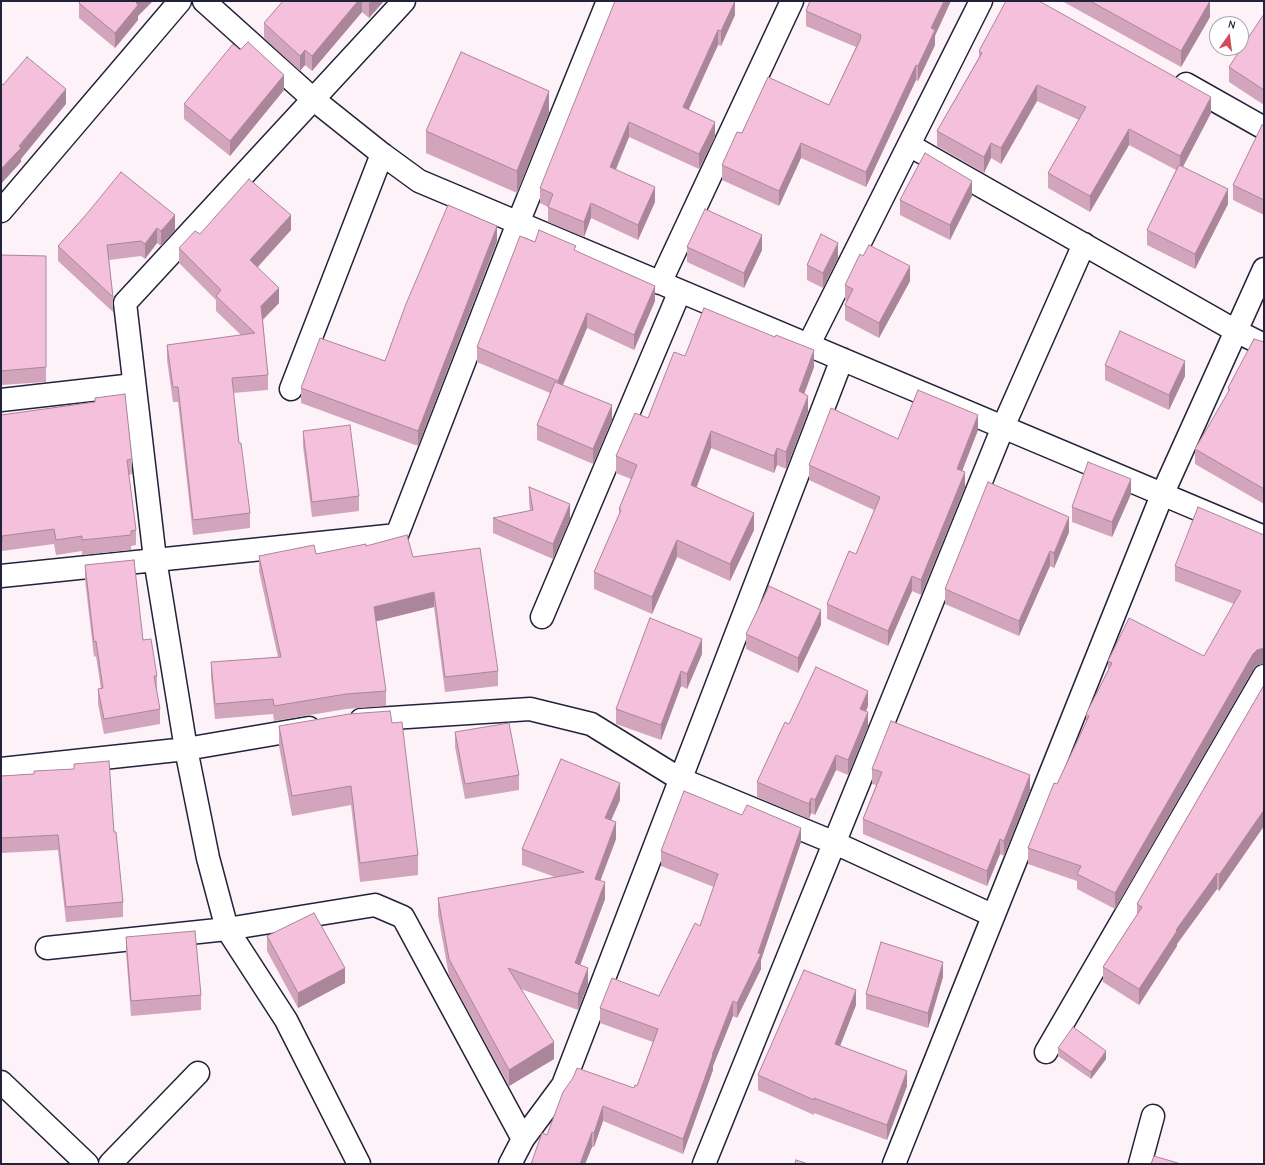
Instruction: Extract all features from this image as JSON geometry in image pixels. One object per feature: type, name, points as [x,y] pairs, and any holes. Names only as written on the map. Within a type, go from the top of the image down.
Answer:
[{"type":"street","points":[[1,210],[180,1]]},
{"type":"street","points":[[204,1],[314,99],[382,154],[419,181],[1264,537]]},
{"type":"street","points":[[359,1164],[286,1020],[227,929],[208,858],[186,749],[155,559],[124,303],[404,1]]},
{"type":"street","points":[[1,576],[397,535],[518,223],[608,1]]},
{"type":"street","points":[[660,283],[792,1]]},
{"type":"street","points":[[808,346],[981,1]]},
{"type":"street","points":[[1167,74],[1264,128]]},
{"type":"street","points":[[909,145],[1236,331],[1264,344]]},
{"type":"street","points":[[291,389],[382,154]]},
{"type":"street","points":[[704,1164],[1003,427],[1084,244]]},
{"type":"street","points":[[894,1164],[992,915],[1162,494],[1264,269]]},
{"type":"street","points":[[542,616],[680,291]]},
{"type":"street","points":[[510,1164],[523,1139],[563,1085],[842,359]]},
{"type":"street","points":[[1,400],[134,386]]},
{"type":"street","points":[[1046,1052],[1264,676]]},
{"type":"street","points":[[1,769],[186,749],[333,724],[530,709],[591,724],[680,779],[835,843],[992,915]]},
{"type":"street","points":[[47,948],[227,929],[375,905],[403,917],[523,1139]]},
{"type":"street","points":[[110,1164],[198,1073]]},
{"type":"street","points":[[1,1082],[87,1164]]},
{"type":"street","points":[[1140,1164],[1153,1116]]},
{"type":"building","points":[[80,1],[138,1],[136,3],[138,5],[115,33],[79,3]]},
{"type":"building","points":[[283,1],[358,1],[312,56],[305,50],[300,56],[264,23]]},
{"type":"building","points":[[615,1],[735,1],[721,31],[718,30],[683,107],[715,122],[699,154],[629,122],[610,167],[655,187],[638,225],[591,203],[584,222],[548,207],[553,194],[540,188]]},
{"type":"building","points":[[810,1],[944,1],[931,28],[935,30],[918,66],[916,65],[866,172],[801,143],[779,191],[722,165],[737,132],[742,133],[768,77],[829,105],[861,35],[806,11]]},
{"type":"building","points":[[1006,1],[1039,1],[1211,97],[1180,156],[1129,129],[1090,196],[1048,173],[1086,107],[1037,85],[1001,148],[991,143],[984,157],[937,131],[982,53],[979,51]]},
{"type":"building","points":[[1090,1],[1210,1],[1181,51]]},
{"type":"building","points":[[1264,14],[1264,90],[1229,67],[1236,56],[1249,56],[1249,37]]},
{"type":"building","points":[[248,42],[284,75],[230,141],[184,104],[233,44],[240,50]]},
{"type":"building","points":[[461,52],[549,91],[517,171],[426,131]]},
{"type":"building","points":[[27,57],[66,89],[19,146],[21,148],[1,169],[1,83],[3,85]]},
{"type":"building","points":[[1262,125],[1264,125],[1264,200],[1233,185]]},
{"type":"building","points":[[925,153],[972,181],[950,225],[900,200]]},
{"type":"building","points":[[1179,165],[1228,189],[1195,254],[1147,230]]},
{"type":"building","points":[[121,172],[175,215],[161,231],[157,228],[145,244],[141,241],[107,245],[113,297],[58,246]]},
{"type":"building","points":[[249,179],[291,215],[250,260],[279,288],[261,306],[268,375],[232,378],[239,443],[241,443],[250,513],[193,520],[178,387],[173,387],[167,345],[255,333],[216,296],[221,290],[179,248],[195,231],[200,234]]},
{"type":"building","points":[[448,205],[497,226],[418,431],[301,388],[320,338],[385,361],[406,304]]},
{"type":"building","points":[[705,209],[762,235],[744,273],[687,247]]},
{"type":"building","points":[[539,230],[576,246],[574,250],[655,286],[634,335],[587,313],[558,381],[477,347],[520,236],[535,242]]},
{"type":"building","points":[[821,234],[838,243],[823,273],[807,265]]},
{"type":"building","points":[[869,245],[910,266],[879,323],[845,305],[853,289],[845,285],[860,254],[863,256]]},
{"type":"building","points":[[1,255],[46,256],[46,367],[1,371]]},
{"type":"building","points":[[704,308],[775,337],[776,335],[814,350],[799,391],[808,396],[786,452],[777,448],[774,456],[711,431],[691,485],[754,513],[730,564],[677,540],[652,597],[594,572],[621,510],[619,509],[637,465],[616,456],[635,413],[648,418],[674,352],[685,356]]},
{"type":"building","points":[[1120,331],[1185,361],[1169,395],[1105,365]]},
{"type":"building","points":[[1254,339],[1264,342],[1264,489],[1195,449],[1230,389],[1228,388]]},
{"type":"building","points":[[555,382],[612,405],[593,449],[537,425]]},
{"type":"building","points":[[918,390],[978,415],[957,469],[965,472],[921,580],[912,576],[888,631],[827,604],[849,551],[856,554],[880,497],[809,465],[831,408],[898,439]]},
{"type":"building","points":[[125,394],[132,459],[127,460],[136,530],[131,531],[131,535],[82,540],[82,536],[56,540],[54,529],[2,536],[1,542],[1,415],[95,402],[95,398]]},
{"type":"building","points":[[350,425],[359,496],[312,502],[303,431]]},
{"type":"building","points":[[1088,462],[1131,479],[1112,522],[1072,507]]},
{"type":"building","points":[[988,482],[1069,517],[1054,553],[1050,551],[1019,621],[945,589]]},
{"type":"building","points":[[529,487],[570,504],[553,544],[493,518],[533,510]]},
{"type":"building","points":[[1198,507],[1264,535],[1264,648],[1257,650],[1253,654],[1115,893],[1077,874],[1081,866],[1028,848],[1054,783],[1057,784],[1089,716],[1086,714],[1112,663],[1108,661],[1129,618],[1204,656],[1241,591],[1175,566]]},
{"type":"building","points":[[407,535],[413,557],[480,548],[498,671],[445,677],[434,592],[374,607],[386,691],[346,694],[274,706],[273,699],[215,704],[211,662],[281,657],[259,556],[314,545],[316,554],[366,544],[366,546]]},
{"type":"building","points":[[134,560],[143,640],[151,639],[157,676],[154,676],[160,709],[104,719],[98,689],[103,688],[96,641],[94,642],[85,565]]},
{"type":"building","points":[[769,586],[821,610],[798,658],[746,634]]},
{"type":"building","points":[[650,618],[702,639],[687,674],[681,671],[661,725],[616,709]]},
{"type":"building","points":[[816,667],[868,691],[860,709],[868,712],[848,760],[836,755],[815,800],[811,798],[809,804],[757,782],[785,722],[789,724]]},
{"type":"building","points":[[1264,685],[1264,810],[1219,875],[1217,873],[1176,930],[1177,931],[1139,989],[1103,967],[1142,907],[1137,904]]},
{"type":"building","points":[[390,711],[392,723],[402,722],[418,855],[360,863],[351,786],[292,796],[279,726],[349,714]]},
{"type":"building","points":[[891,721],[1030,775],[1004,841],[1000,839],[987,871],[863,819],[882,772],[872,769]]},
{"type":"building","points":[[509,723],[519,775],[465,784],[455,732]]},
{"type":"building","points":[[561,759],[620,783],[605,818],[616,822],[595,879],[605,882],[575,963],[588,968],[578,994],[508,968],[554,1042],[509,1070],[449,959],[438,898],[584,872],[522,849]]},
{"type":"building","points":[[109,761],[114,832],[116,832],[123,902],[66,907],[58,835],[1,838],[1,776],[34,774],[34,771],[74,769],[74,764]]},
{"type":"building","points":[[684,791],[742,815],[747,805],[801,828],[758,953],[761,954],[737,1003],[733,1001],[712,1055],[683,1139],[603,1106],[594,1133],[592,1132],[580,1164],[531,1164],[542,1133],[547,1135],[563,1092],[573,1078],[577,1068],[634,1088],[635,1085],[637,1086],[658,1029],[600,1008],[612,978],[659,996],[695,923],[700,926],[718,874],[661,851]]},
{"type":"building","points":[[314,913],[345,968],[298,993],[267,936]]},
{"type":"building","points":[[195,931],[201,995],[131,1001],[126,937]]},
{"type":"building","points":[[881,942],[943,962],[928,1013],[866,994]]},
{"type":"building","points":[[804,970],[856,990],[835,1044],[907,1071],[887,1125],[814,1098],[814,1100],[758,1075]]},
{"type":"building","points":[[1073,1027],[1106,1051],[1091,1072],[1058,1048]]},
{"type":"building","points":[[1154,1156],[1181,1164],[1151,1164]]},
{"type":"building","points":[[796,1160],[808,1164],[795,1164]]}]
